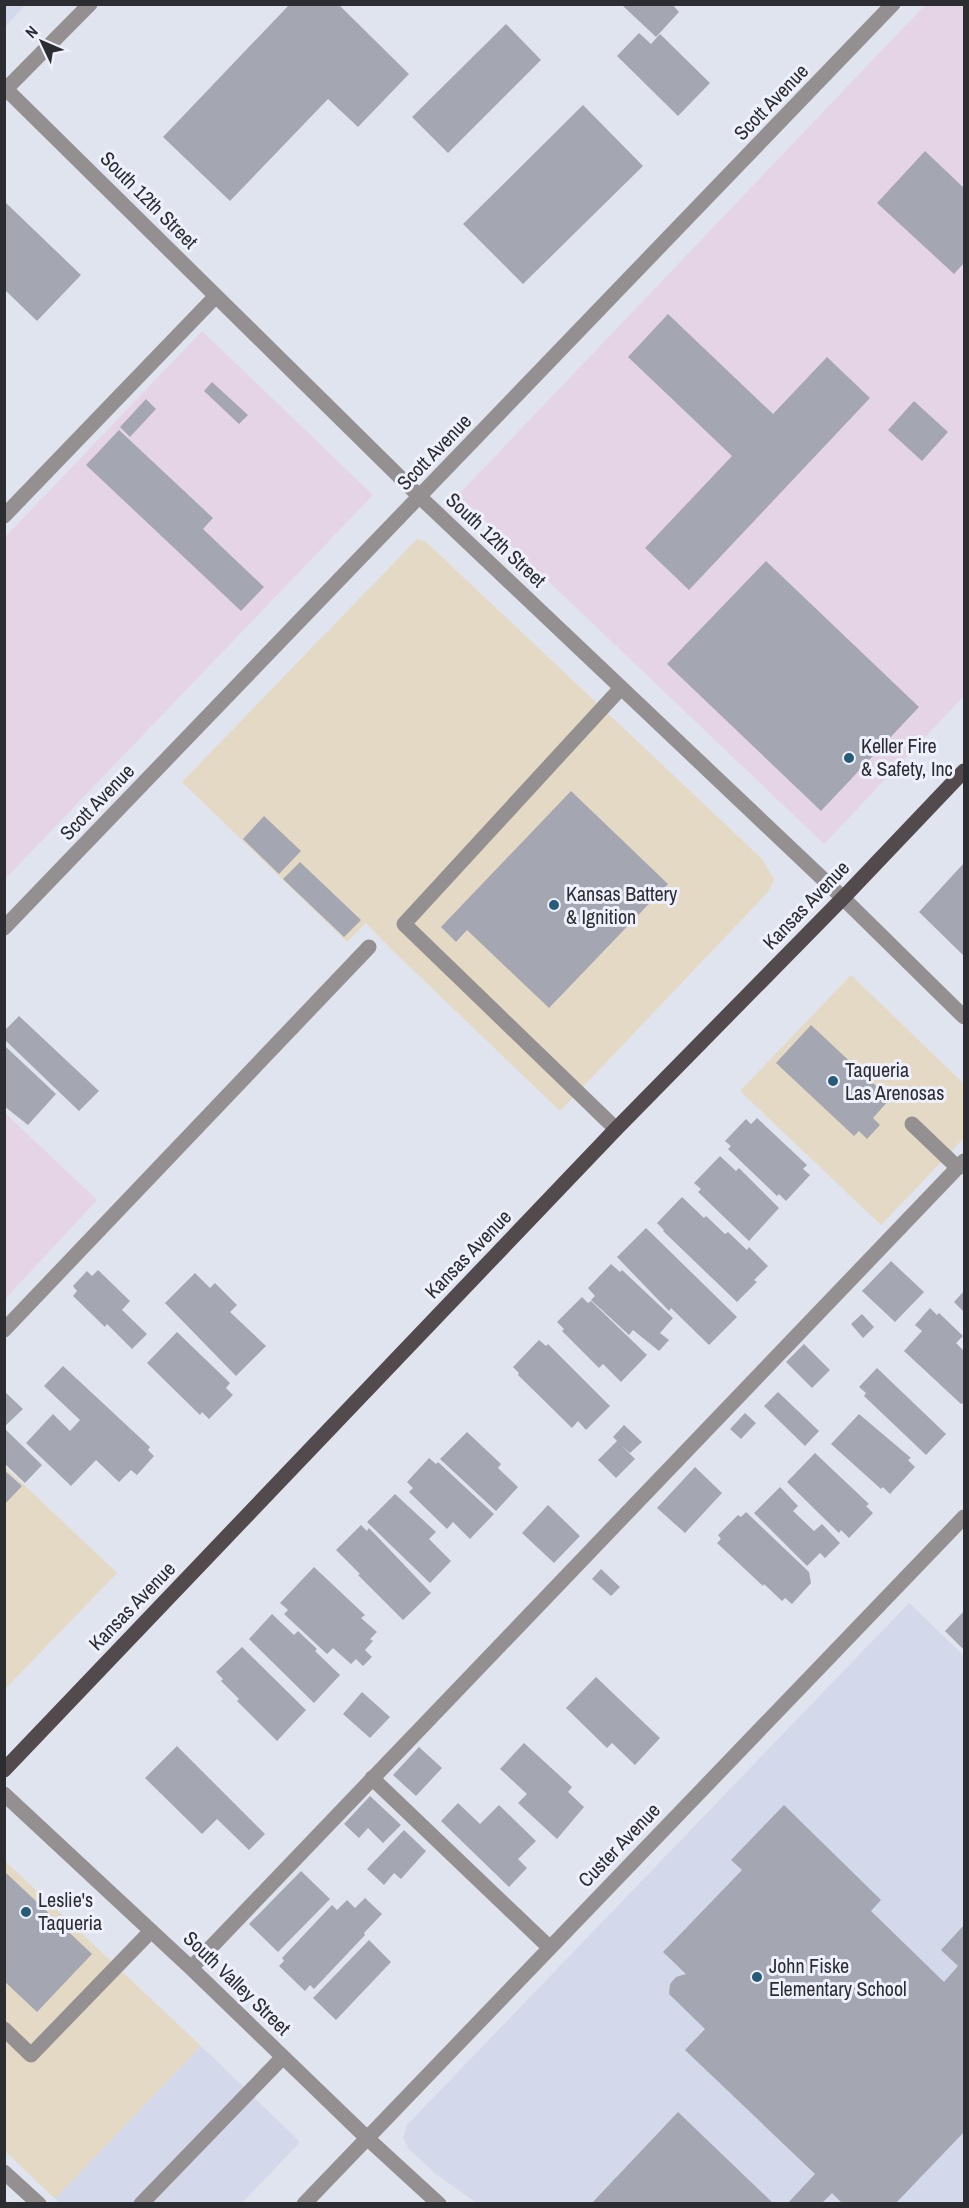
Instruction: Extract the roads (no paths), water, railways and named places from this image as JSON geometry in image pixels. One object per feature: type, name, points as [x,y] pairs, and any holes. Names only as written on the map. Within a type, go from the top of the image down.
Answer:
[{"type":"main road","name":"Kansas Avenue","points":[[4,1770],[616,1129],[964,771]]},
{"type":"street","points":[[5,88],[90,4]]},
{"type":"street","name":"Scott Avenue","points":[[4,928],[893,4]]},
{"type":"street","name":"South 12th Street","points":[[5,88],[420,497],[843,898],[964,1017]]},
{"type":"street","points":[[4,516],[216,296]]},
{"type":"street","points":[[616,1129],[404,924],[621,688]]},
{"type":"street","points":[[4,1330],[369,947]]},
{"type":"street","points":[[191,1968],[961,1164],[912,1124]]},
{"type":"street","name":"Custer Avenue","points":[[304,2204],[964,1517]]},
{"type":"street","points":[[372,1778],[550,1948]]},
{"type":"street","name":"South Valley Street","points":[[4,1794],[191,1968],[366,2138],[439,2204]]},
{"type":"street","points":[[4,2029],[31,2055],[151,1930]]},
{"type":"street","points":[[141,2204],[283,2057]]},
{"type":"street","points":[[4,2172],[39,2204]]},
{"type":"place","name":"Keller Fire & Safety, Inc","points":[[849,758]]},
{"type":"place","name":"Kansas Battery & Ignition","points":[[554,905]]},
{"type":"place","name":"Taqueria Las Arenosas","points":[[833,1081]]},
{"type":"place","name":"Leslie's Taqueria","points":[[26,1912]]},
{"type":"place","name":"John Fiske Elementary School","points":[[757,1977]]}]
